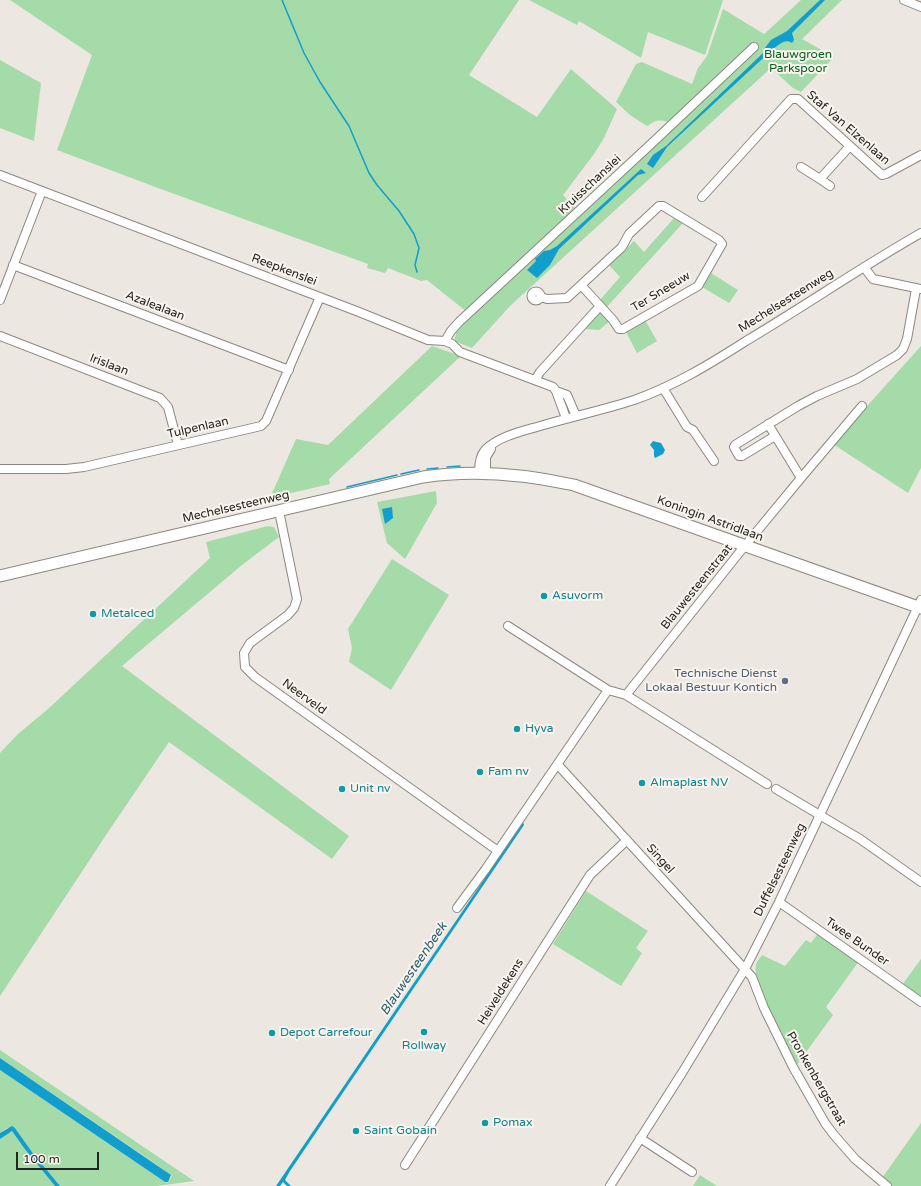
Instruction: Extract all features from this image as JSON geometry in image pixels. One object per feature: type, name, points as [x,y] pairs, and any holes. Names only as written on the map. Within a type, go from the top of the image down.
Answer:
[{"type":"main road","name":"Mechelsesteenweg","points":[[0,576],[423,477],[449,473],[482,472]]},
{"type":"main road","name":"Koningin Astridlaan","points":[[482,472],[517,474],[574,484],[920,605]]},
{"type":"street","points":[[904,0],[921,7]]},
{"type":"street","name":"Kruisschanslei","points":[[445,341],[459,322],[754,47]]},
{"type":"street","name":"Staf Van Elzenlaan","points":[[702,197],[791,98],[798,99],[882,175],[921,155]]},
{"type":"street","points":[[820,179],[850,146]]},
{"type":"street","points":[[801,167],[830,186]]},
{"type":"street","name":"Reepkenslei","points":[[0,175],[320,297],[428,340],[445,341],[452,344],[460,352],[535,380],[567,395],[576,416]]},
{"type":"street","points":[[0,300],[42,191]]},
{"type":"street","name":"Ter Sneeuw","points":[[659,206],[663,206],[719,240],[722,244],[697,287],[623,329],[618,329],[613,320],[581,286],[622,247],[629,234],[659,206]]},
{"type":"street","name":"Mechelsesteenweg","points":[[482,472],[482,456],[485,450],[498,441],[566,418],[633,400],[692,374],[921,233]]},
{"type":"street","name":"Azalealaan","points":[[13,265],[288,370]]},
{"type":"street","points":[[774,436],[742,456],[739,456],[734,447],[798,406],[857,379],[897,355],[903,349],[907,339],[919,289],[873,279],[864,267]]},
{"type":"street","points":[[541,297],[547,299],[565,299],[581,286]]},
{"type":"street","name":"Tulpenlaan","points":[[0,469],[66,469],[84,467],[263,425],[320,297]]},
{"type":"street","points":[[535,380],[540,372],[600,306]]},
{"type":"street","name":"Irislaan","points":[[0,336],[160,398],[168,407],[178,445]]},
{"type":"street","points":[[663,388],[687,427],[693,430],[714,461]]},
{"type":"street","points":[[556,391],[566,418]]},
{"type":"street","name":"Blauwesteenstraat","points":[[626,694],[746,545],[862,406]]},
{"type":"street","points":[[768,424],[801,478]]},
{"type":"street","name":"Neerveld","points":[[279,511],[297,599],[294,608],[288,615],[250,644],[244,653],[245,667],[254,676],[498,851]]},
{"type":"street","name":"Duffelsesteenweg","points":[[610,1186],[686,1067],[745,969],[779,902],[920,605]]},
{"type":"street","points":[[508,626],[608,690],[626,694],[768,784]]},
{"type":"street","points":[[457,908],[558,765],[608,690]]},
{"type":"street","name":"Singel","points":[[558,765],[745,969]]},
{"type":"street","points":[[776,789],[860,839],[921,882]]},
{"type":"street","name":"Heiveldekens","points":[[405,1165],[590,874],[627,840]]},
{"type":"street","name":"Twee Bunder","points":[[779,902],[921,1002]]},
{"type":"street","name":"Pronkenbergstraat","points":[[745,969],[753,979],[764,1008],[793,1067],[825,1123],[856,1159],[887,1186]]},
{"type":"street","points":[[640,1138],[692,1172]]},
{"type":"green space","points":[[10,0],[519,0],[469,75],[537,117],[571,69],[617,109],[604,138],[594,154],[563,195],[577,210],[467,312],[427,280],[421,281],[388,268],[385,273],[367,268],[368,264],[57,150],[92,55]]},
{"type":"green space","points":[[529,0],[723,0],[705,55],[648,32],[641,58],[579,21],[577,25]]},
{"type":"green space","name":"Blauwgroen Parkspoor","points":[[801,0],[842,0],[802,39],[834,57],[801,92],[793,88],[771,68],[510,306],[472,348],[454,341],[456,334],[451,331],[671,123],[658,121],[647,126],[630,115],[616,102],[636,64],[642,62],[692,84],[698,68],[707,56],[723,9],[764,34],[760,38]]},
{"type":"green space","points":[[0,60],[41,83],[34,141],[0,128]]},
{"type":"green space","points":[[674,218],[683,223],[606,308],[599,301],[620,277],[609,265],[634,241],[644,252]]},
{"type":"green space","points":[[711,273],[738,290],[729,303],[702,287]]},
{"type":"green space","points":[[601,312],[610,321],[599,330],[585,329]]},
{"type":"green space","points":[[645,320],[657,341],[637,353],[626,332]]},
{"type":"green space","points":[[432,346],[461,356],[329,479],[330,484],[270,498],[296,439],[328,445]]},
{"type":"green space","points":[[921,346],[921,468],[908,493],[833,444]]},
{"type":"green space","points":[[436,491],[437,503],[405,559],[387,543],[377,502]]},
{"type":"green space","points":[[268,526],[274,527],[279,537],[242,565],[122,666],[349,836],[332,859],[169,742],[0,996],[0,753],[18,734],[48,709],[210,558],[206,542]]},
{"type":"green space","points":[[392,559],[449,595],[391,690],[349,662],[352,648],[348,629]]},
{"type":"green space","points":[[586,891],[648,931],[636,948],[642,953],[621,986],[553,944]]},
{"type":"green space","points":[[819,932],[859,961],[826,1007],[833,1015],[796,1066],[778,1030],[759,986],[756,974],[756,965],[762,955],[785,966],[806,940],[811,943]]},
{"type":"green space","points":[[921,959],[921,998],[902,985]]},
{"type":"green space","points":[[0,1050],[194,1181],[157,1186],[60,1186],[32,1152],[15,1128],[7,1128],[0,1133],[0,1070],[165,1182],[167,1183],[172,1176],[0,1058]]},
{"type":"green space","points":[[921,1123],[921,1186],[892,1186],[882,1178]]},
{"type":"green space","points":[[9,1131],[13,1132],[55,1186],[0,1186],[0,1139]]},
{"type":"green space","points":[[700,1175],[717,1186],[693,1186]]},
{"type":"water","points":[[820,0],[825,0],[792,33],[794,40],[792,43],[787,41],[773,49],[667,147],[653,168],[647,164],[653,155],[666,146],[763,53],[764,49],[771,40],[787,31]]},
{"type":"water","points":[[641,169],[646,173],[638,175],[559,249],[550,265],[537,278],[527,270],[536,261],[535,259],[544,251],[550,250],[557,246]]},
{"type":"water","points":[[653,441],[661,443],[665,450],[663,454],[655,458],[654,450],[650,445]]},
{"type":"water","points":[[392,507],[393,518],[385,524],[382,509]]},
{"type":"water","points":[[523,822],[524,825],[290,1171],[285,1180],[291,1186],[287,1186],[283,1182],[280,1186],[276,1186]]},
{"type":"water","points":[[0,1058],[171,1175],[168,1182],[165,1182],[0,1070]]},
{"type":"water","points":[[12,1126],[60,1186],[55,1186],[12,1131],[0,1139],[0,1133]]},
{"type":"waterway","points":[[282,0],[304,53],[320,82],[349,126],[369,173],[399,211],[414,234],[419,248],[415,265],[417,272]]},
{"type":"waterway","points":[[447,467],[460,466]]},
{"type":"waterway","points":[[427,469],[438,468]]},
{"type":"waterway","points":[[401,474],[419,470]]},
{"type":"waterway","points":[[347,487],[397,475]]},
{"type":"place","name":"Asuvorm","points":[[544,596]]},
{"type":"place","name":"Metalced","points":[[93,614]]},
{"type":"place","name":"Technische Dienst Lokaal Bestuur Kontich","points":[[785,681]]},
{"type":"place","name":"Hyva","points":[[517,729]]},
{"type":"place","name":"Fam nv","points":[[480,772]]},
{"type":"place","name":"Almaplast NV","points":[[642,783]]},
{"type":"place","name":"Unit nv","points":[[342,789]]},
{"type":"place","name":"Rollway","points":[[424,1032]]},
{"type":"place","name":"Depot Carrefour","points":[[272,1033]]},
{"type":"place","name":"Pomax","points":[[485,1123]]},
{"type":"place","name":"Saint Gobain","points":[[356,1131]]},
{"type":"water label","name":"Blauwesteenbeek","points":[[414,969]]}]
